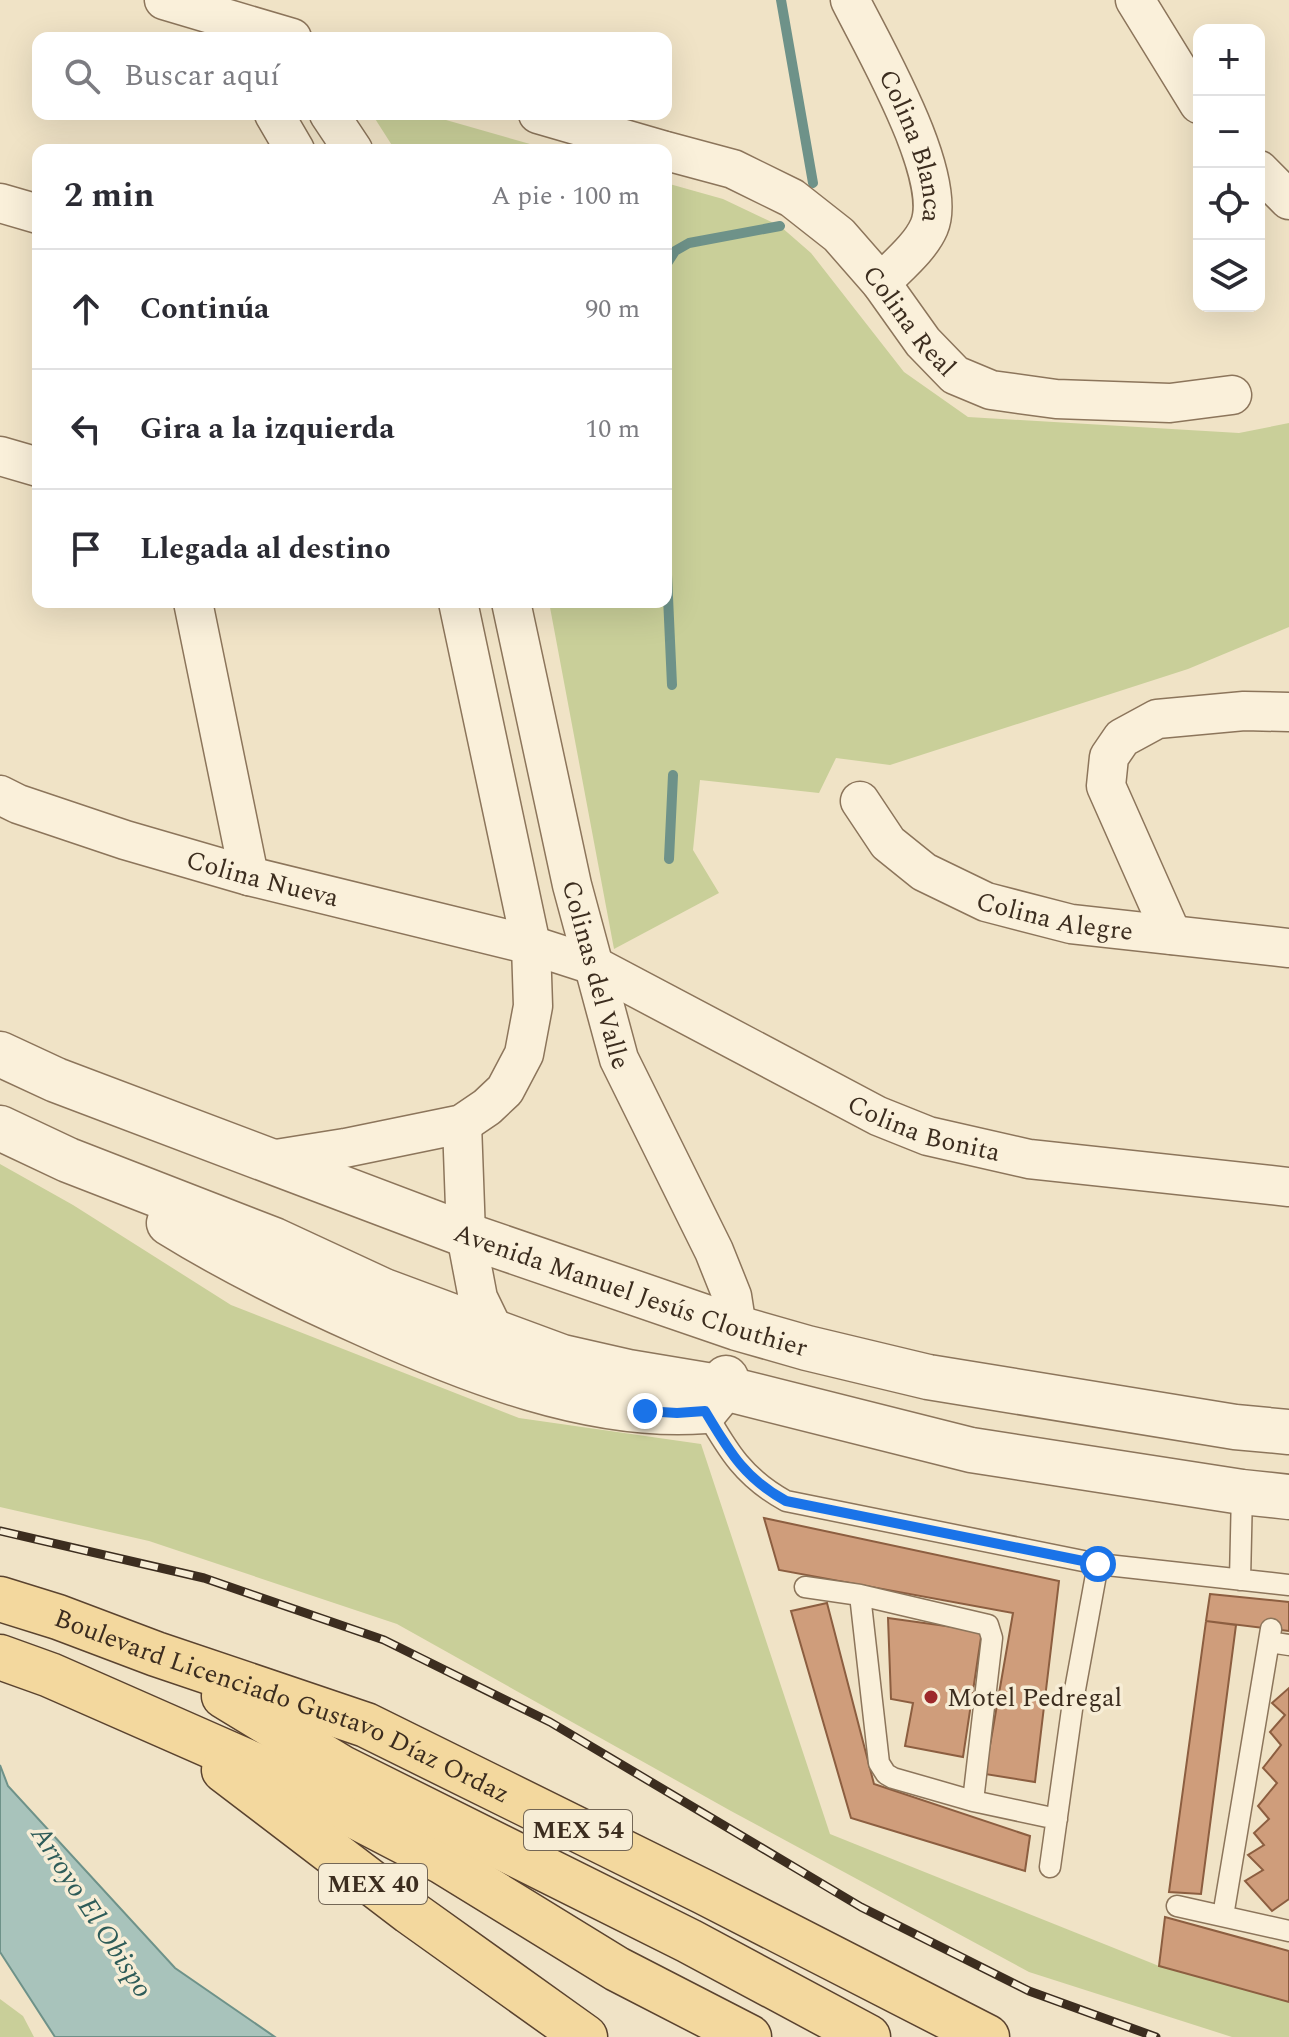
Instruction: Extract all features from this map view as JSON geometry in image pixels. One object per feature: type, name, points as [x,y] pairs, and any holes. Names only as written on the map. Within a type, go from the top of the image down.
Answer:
[{"type":"main road","name":"Boulevard Licenciado Gustavo Díaz Ordaz","points":[[0,1599],[366,1725],[704,1892],[987,2037]]},
{"type":"main road","points":[[156,1654],[342,1768],[689,1941],[868,2037]]},
{"type":"main road","name":"MEX 40","points":[[0,1657],[50,1675],[164,1726],[410,1912],[585,2037]]},
{"type":"main road","points":[[164,1726],[266,1770],[443,1862],[617,1969],[749,2037]]},
{"type":"street","points":[[164,0],[217,17],[276,27]]},
{"type":"street","name":"Colina Blanca","points":[[850,0],[918,142],[933,189],[933,212],[928,229],[881,283]]},
{"type":"street","points":[[1138,2],[1194,96]]},
{"type":"street","points":[[278,120],[292,144]]},
{"type":"street","points":[[333,120],[349,144]]},
{"type":"street","name":"Colina Real","points":[[559,120],[643,144]]},
{"type":"street","name":"Colina Real","points":[[672,152],[733,169],[792,198],[839,235],[881,283],[936,358],[955,375],[991,390],[1056,399],[1170,403],[1232,395]]},
{"type":"street","points":[[1265,176],[1289,200]]},
{"type":"street","points":[[0,203],[32,212]]},
{"type":"street","points":[[0,456],[32,465]]},
{"type":"street","points":[[194,608],[249,876]]},
{"type":"street","name":"Colinas del Valle","points":[[270,1160],[462,1124],[505,1090],[524,1054],[533,1006],[531,945],[459,608]]},
{"type":"street","name":"Colinas del Valle","points":[[512,608],[572,885],[619,1059],[714,1251],[732,1296],[737,1328]]},
{"type":"street","points":[[1172,935],[1106,786],[1109,757],[1122,738],[1157,719],[1244,711],[1289,712]]},
{"type":"street","name":"Colina Nueva","points":[[0,795],[125,840],[249,876],[531,945],[593,965]]},
{"type":"street","name":"Colina Alegre","points":[[860,801],[888,843],[924,872],[986,902],[1071,924],[1289,948]]},
{"type":"street","name":"Colina Bonita","points":[[593,965],[878,1116],[928,1136],[1029,1159],[1289,1187]]},
{"type":"street","name":"Avenida Manuel Jesús Clouthier","points":[[0,1054],[56,1080],[466,1235],[737,1328],[928,1377],[1235,1427],[1289,1432]]},
{"type":"street","points":[[462,1124],[466,1235],[478,1298],[495,1333]]},
{"type":"street","points":[[0,1128],[68,1160],[274,1240],[384,1291],[562,1357],[628,1372],[714,1399],[971,1450],[1289,1497]]},
{"type":"street","points":[[68,1160],[274,1283],[445,1360],[555,1395],[645,1411],[677,1413],[714,1399]]},
{"type":"street","points":[[714,1399],[737,1328]]},
{"type":"lane","points":[[714,1399],[743,1471],[763,1489],[786,1501],[1098,1564],[1240,1580],[1281,1589]]},
{"type":"lane","points":[[1240,1580],[1242,1492]]},
{"type":"lane","points":[[1050,1867],[1074,1695],[1098,1564]]},
{"type":"lane","points":[[805,1587],[860,1595],[985,1623],[990,1628],[992,1638],[973,1801]]},
{"type":"lane","points":[[860,1595],[882,1769],[893,1778],[973,1801],[1057,1819]]},
{"type":"lane","points":[[1223,1916],[1276,1638]]},
{"type":"lane","points":[[1177,1906],[1289,1931]]},
{"type":"green space","points":[[376,120],[446,120],[530,144],[391,144]]},
{"type":"green space","points":[[672,185],[723,199],[780,226],[811,253],[904,372],[968,417],[1239,433],[1289,423],[1289,627],[1188,669],[890,765],[836,758],[819,793],[700,780],[693,850],[719,893],[614,949],[550,608],[672,608]]},
{"type":"green space","points":[[0,1164],[73,1205],[231,1305],[519,1418],[701,1444],[830,1834],[1159,1966],[1289,2002],[1289,2037],[1232,2037],[1029,1972],[731,1811],[397,1624],[149,1541],[0,1507]]},
{"type":"green space","points":[[0,1999],[23,2016],[34,2037],[0,2037]]},
{"type":"water","name":"Arroyo El Obispo","points":[[0,1765],[8,1786],[175,1968],[275,2037],[55,2037],[0,1952]]},
{"type":"building","points":[[764,1518],[1059,1581],[1035,1782],[985,1774],[1013,1613],[779,1570]]},
{"type":"building","points":[[1210,1594],[1289,1602],[1289,1631],[1206,1621]]},
{"type":"building","points":[[827,1603],[874,1784],[1030,1836],[1025,1871],[851,1818],[791,1611]]},
{"type":"building","points":[[888,1618],[982,1631],[963,1757],[905,1746],[913,1703],[891,1699]]},
{"type":"building","points":[[1206,1621],[1236,1625],[1201,1894],[1169,1892]]},
{"type":"building","points":[[1289,1688],[1289,1899],[1272,1911],[1245,1881],[1263,1870],[1248,1855],[1264,1845],[1254,1833],[1269,1819],[1258,1806],[1277,1783],[1263,1768],[1281,1745],[1270,1732],[1285,1715],[1272,1703]]},
{"type":"building","points":[[1165,1917],[1289,1951],[1289,2002],[1159,1966]]},
{"type":"waterway","points":[[781,0],[813,183]]},
{"type":"waterway","points":[[672,256],[689,243],[780,226]]},
{"type":"waterway","points":[[668,608],[672,685]]},
{"type":"waterway","points":[[669,859],[673,775]]},
{"type":"railway","points":[[0,1531],[204,1578],[384,1640],[550,1722],[861,1907],[1029,1991],[1156,2037]]},
{"type":"place","name":"Motel Pedregal","points":[[931,1697]]},
{"type":"route","points":[[645,1411],[705,1411],[743,1471],[763,1489],[786,1501],[1098,1564]]}]
